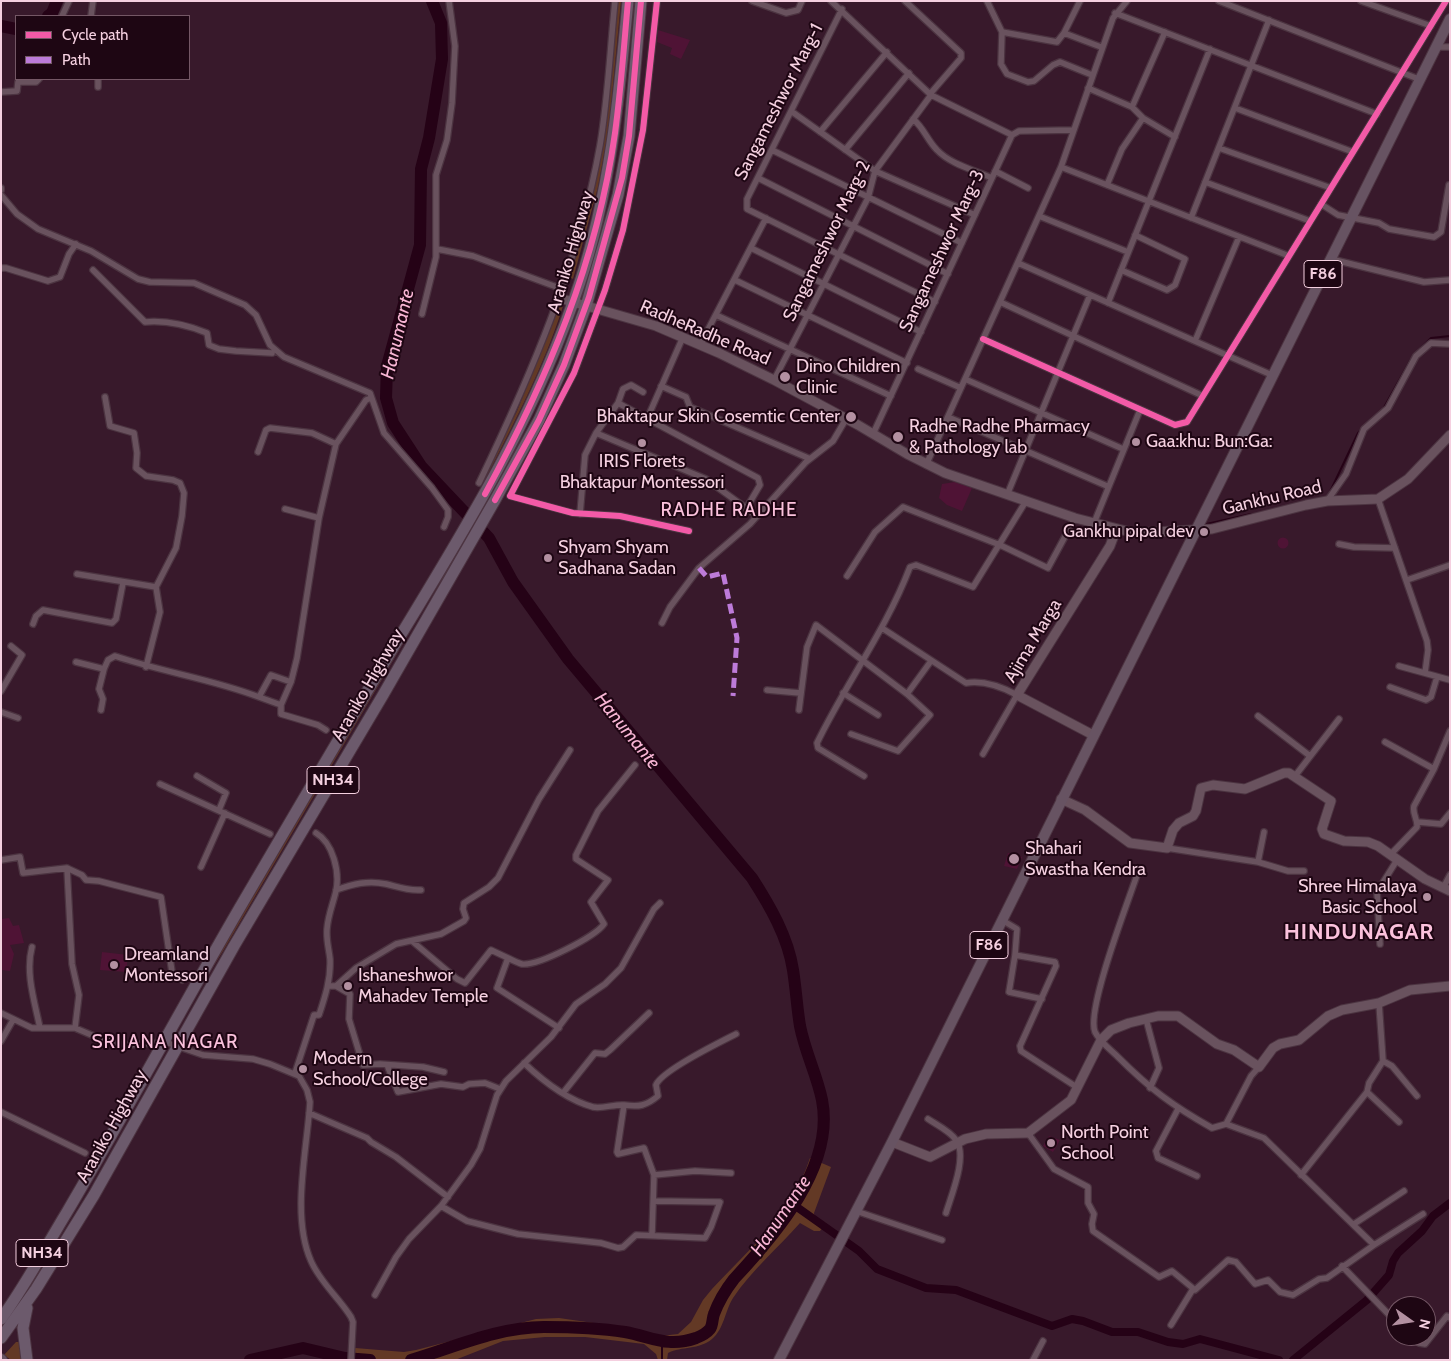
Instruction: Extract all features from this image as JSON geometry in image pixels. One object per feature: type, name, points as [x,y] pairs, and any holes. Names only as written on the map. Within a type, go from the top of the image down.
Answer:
[{"type":"highway","name":"Araniko Highway","points":[[1,1319],[29,1278],[166,1042],[242,904],[485,494],[540,387],[574,302],[589,251],[615,133],[628,1]]},
{"type":"highway","name":"Araniko Highway","points":[[1,1338],[36,1289],[94,1195],[178,1045],[496,500],[546,406],[564,366],[586,306],[622,178],[630,121],[641,1]]},
{"type":"highway","points":[[27,1360],[23,1338],[24,1317],[36,1289]]},
{"type":"main road","name":"F86","points":[[779,1360],[892,1142],[1450,19]]},
{"type":"main road","name":"RadheRadhe Road","points":[[561,294],[574,302],[632,318],[683,337],[774,380],[926,465],[1075,518],[1116,530],[1143,533],[1197,530]]},
{"type":"main road","points":[[1378,499],[1408,479],[1450,436]]},
{"type":"main road","name":"Gankhu Road","points":[[1197,530],[1212,529],[1326,501],[1378,499]]},
{"type":"main road","name":"Ajima Marga","points":[[1093,735],[1017,695],[1110,546],[1116,530]]},
{"type":"main road","points":[[1061,800],[1085,810],[1130,843],[1167,848],[1179,823],[1193,816],[1196,811],[1201,788],[1213,785],[1245,789],[1284,773],[1294,776],[1331,801],[1322,829],[1324,834],[1344,842],[1368,842],[1394,857],[1425,879],[1446,889]]},
{"type":"main road","points":[[892,1142],[928,1157],[958,1142],[986,1134],[1028,1133],[1062,1108],[1078,1088],[1101,1040],[1111,1030],[1128,1023],[1158,1016],[1178,1016],[1217,1044],[1234,1050],[1259,1067],[1273,1048],[1280,1044],[1299,1040],[1328,1016],[1342,1010],[1379,1003],[1410,990],[1450,986]]},
{"type":"street","points":[[62,15],[68,1]]},
{"type":"street","points":[[91,15],[93,1]]},
{"type":"street","points":[[422,314],[437,249],[436,175],[448,131],[455,65],[455,31],[449,1]]},
{"type":"street","points":[[478,483],[513,413],[561,294],[585,211],[600,144],[615,1]]},
{"type":"street","points":[[656,1],[638,163],[623,230],[598,310],[568,387],[510,496],[580,514],[620,516],[689,531]]},
{"type":"street","points":[[752,1],[786,13],[798,10],[802,1]]},
{"type":"street","points":[[832,1],[931,94],[1012,135],[1019,131],[1072,130]]},
{"type":"street","name":"Sangameshwor Marg-2","points":[[774,380],[868,198],[874,170],[931,94],[961,58],[961,53],[905,1]]},
{"type":"street","points":[[987,1],[1002,32],[1001,64],[1007,74],[1028,82],[1034,81],[1053,65],[1060,62],[1092,75]]},
{"type":"street","points":[[1002,32],[1057,42],[1064,33],[1080,1]]},
{"type":"street","points":[[926,465],[1061,167],[1101,47],[1115,13],[1127,1]]},
{"type":"street","points":[[1220,1],[1421,80]]},
{"type":"street","points":[[1361,1],[1430,26]]},
{"type":"street","points":[[983,339],[1140,410],[1175,425],[1183,425],[1229,355],[1446,1]]},
{"type":"street","name":"Sangameshwor Marg-1","points":[[766,218],[747,209],[747,199],[842,9]]},
{"type":"street","points":[[1115,13],[1377,114]]},
{"type":"street","points":[[1191,218],[1268,20]]},
{"type":"street","points":[[1132,108],[1165,32]]},
{"type":"street","points":[[1064,33],[1101,47]]},
{"type":"street","points":[[1437,47],[1450,46]]},
{"type":"street","points":[[1108,303],[1210,50]]},
{"type":"street","points":[[820,132],[887,52]]},
{"type":"street","points":[[845,150],[909,73]]},
{"type":"street","points":[[1,92],[17,91],[18,82],[36,82],[38,80]]},
{"type":"street","points":[[98,80],[98,87]]},
{"type":"street","points":[[1088,88],[1132,108],[1144,118],[1175,137]]},
{"type":"street","points":[[1234,108],[1353,152]]},
{"type":"street","points":[[791,111],[874,170],[975,215]]},
{"type":"street","points":[[1107,185],[1122,150],[1144,118]]},
{"type":"street","points":[[913,120],[925,131],[935,149],[946,157],[992,178]]},
{"type":"street","name":"Sangameshwor Marg-3","points":[[873,434],[1012,135]]},
{"type":"street","points":[[1219,148],[1331,188]]},
{"type":"street","points":[[772,150],[962,243]]},
{"type":"street","points":[[1061,167],[1289,256]]},
{"type":"street","points":[[995,171],[1028,188]]},
{"type":"street","points":[[758,178],[948,274]]},
{"type":"street","points":[[1206,182],[1310,221]]},
{"type":"street","points":[[1321,204],[1338,214],[1351,218],[1379,223],[1389,229],[1434,237],[1441,232],[1449,185]]},
{"type":"street","points":[[1,195],[17,214],[38,229],[76,244],[138,279],[150,282],[194,283],[245,305],[256,315],[270,345],[284,357],[370,393],[384,433],[426,481],[448,510],[448,517],[444,527]]},
{"type":"street","points":[[1039,216],[1128,252]]},
{"type":"street","points":[[700,345],[766,218],[935,302]]},
{"type":"street","points":[[1121,270],[1167,290],[1175,285],[1184,258],[1135,235]]},
{"type":"street","points":[[1195,341],[1239,237]]},
{"type":"street","points":[[1,268],[48,281],[60,277],[69,254],[76,244]]},
{"type":"street","points":[[751,248],[921,332]]},
{"type":"street","points":[[437,249],[473,256],[561,294]]},
{"type":"street","points":[[1331,259],[1424,282],[1450,280]]},
{"type":"street","points":[[1018,263],[1274,376]]},
{"type":"street","points":[[93,270],[146,322],[159,321],[187,325],[207,333],[209,345],[219,349],[272,353]]},
{"type":"street","points":[[735,280],[906,363]]},
{"type":"street","points":[[1007,494],[1090,295]]},
{"type":"street","points":[[1000,302],[1203,396]]},
{"type":"street","points":[[716,315],[791,348],[891,396]]},
{"type":"street","points":[[647,418],[683,337]]},
{"type":"street","points":[[1326,501],[1346,474],[1364,430],[1388,408],[1416,356],[1431,343],[1450,344]]},
{"type":"street","points":[[918,369],[961,388]]},
{"type":"street","points":[[965,379],[1123,449]]},
{"type":"street","points":[[580,514],[584,462],[596,433],[618,403],[621,392],[627,386],[643,392]]},
{"type":"street","points":[[661,386],[686,397],[690,407],[808,458],[806,462]]},
{"type":"street","points":[[105,397],[110,426],[134,433],[137,453],[136,468],[146,476],[173,480],[184,489],[182,516],[176,548],[156,587],[160,612],[146,667]]},
{"type":"street","points":[[326,730],[318,725],[280,714],[281,705],[291,682],[302,632],[318,518],[336,444],[366,400],[371,398]]},
{"type":"street","points":[[618,403],[758,478],[760,486],[747,507]]},
{"type":"street","points":[[1094,523],[1107,486],[1140,410]]},
{"type":"street","points":[[948,417],[1107,486]]},
{"type":"street","points":[[662,623],[670,608],[699,568],[757,516],[806,462],[833,441],[846,420]]},
{"type":"street","points":[[258,452],[266,430],[270,428],[312,433],[336,444]]},
{"type":"street","points":[[596,433],[706,479],[757,516]]},
{"type":"street","points":[[1378,499],[1427,641],[1428,650],[1424,673]]},
{"type":"street","points":[[864,776],[817,746],[843,693],[864,661],[882,628],[910,568],[916,566],[973,587],[1026,501]]},
{"type":"street","points":[[847,576],[875,532],[903,507],[1000,545],[1048,568],[1075,518]]},
{"type":"street","points":[[285,509],[318,518]]},
{"type":"street","points":[[1339,544],[1384,549],[1395,548]]},
{"type":"street","points":[[1407,580],[1450,565]]},
{"type":"street","points":[[77,574],[156,587]]},
{"type":"street","points":[[33,624],[36,616],[43,610],[112,624],[116,619],[123,583]]},
{"type":"street","points":[[798,710],[807,647],[816,625],[907,694],[930,716],[898,750],[851,734]]},
{"type":"street","points":[[882,628],[966,683],[976,682],[1005,689],[1017,695],[983,754]]},
{"type":"street","points":[[1,691],[22,655],[12,646]]},
{"type":"street","points":[[101,710],[103,699],[99,689],[108,660],[114,656],[146,667],[218,682],[281,705]]},
{"type":"street","points":[[907,694],[931,661]]},
{"type":"street","points":[[76,662],[104,669]]},
{"type":"street","points":[[1399,666],[1450,680]]},
{"type":"street","points":[[259,697],[271,675],[291,682]]},
{"type":"street","points":[[1390,687],[1426,700],[1431,697],[1437,677]]},
{"type":"street","points":[[767,690],[800,693]]},
{"type":"street","points":[[843,693],[878,716]]},
{"type":"street","points":[[1,712],[18,718]]},
{"type":"street","points":[[1258,716],[1310,756]]},
{"type":"street","points":[[1294,776],[1339,719]]},
{"type":"street","points":[[1380,944],[1377,892],[1394,857],[1417,827],[1418,822],[1413,812],[1414,806],[1434,769],[1450,730]]},
{"type":"street","points":[[1385,742],[1434,769]]},
{"type":"street","points":[[336,986],[356,968],[376,954],[396,944],[441,934],[464,921],[466,918],[463,909],[464,903],[489,887],[498,878],[539,798],[570,750]]},
{"type":"street","points":[[412,941],[457,979],[465,983],[491,950],[523,964],[533,962],[576,945],[604,924],[591,902],[608,880],[576,859],[576,855],[598,811],[635,765]]},
{"type":"street","points":[[197,776],[226,793],[219,810]]},
{"type":"street","points":[[160,784],[270,834]]},
{"type":"street","points":[[201,867],[225,813]]},
{"type":"street","points":[[1418,822],[1441,824],[1450,813]]},
{"type":"street","points":[[1258,862],[1264,832]]},
{"type":"street","points":[[295,1073],[314,1015],[319,1016],[329,986],[330,958],[326,942],[330,908],[336,890],[333,854],[324,838],[316,833]]},
{"type":"street","points":[[1167,848],[1258,862],[1288,871],[1304,871]]},
{"type":"street","points":[[1,860],[20,857],[22,873],[67,868],[82,874],[86,880],[98,881],[161,897],[172,972],[182,980]]},
{"type":"street","points":[[67,868],[72,964],[79,996],[75,1028]]},
{"type":"street","points":[[1137,875],[1097,996],[1094,1031],[1150,1088],[1178,1109],[1212,1128],[1226,1124],[1264,1138],[1374,1245]]},
{"type":"street","points":[[1446,889],[1450,875]]},
{"type":"street","points":[[336,890],[355,883],[375,883],[396,888],[421,890]]},
{"type":"street","points":[[375,1296],[405,1245],[441,1206],[480,1149],[500,1089],[559,1028],[576,1004],[605,984],[621,968],[654,909],[660,903]]},
{"type":"street","points":[[1002,920],[1017,929],[1009,992],[1042,999]]},
{"type":"street","points":[[32,947],[30,977],[40,1028]]},
{"type":"street","points":[[1015,955],[1055,962],[1054,973],[1020,1046],[1020,1051],[1078,1088]]},
{"type":"street","points":[[508,958],[497,988],[559,1028]]},
{"type":"street","points":[[329,986],[336,986],[350,994],[350,1026],[363,1065],[387,1064],[423,1067],[444,1072]]},
{"type":"street","points":[[1301,1175],[1367,1092],[1369,1083],[1383,1061],[1379,1003]]},
{"type":"street","points":[[563,1093],[594,1053],[604,1054],[610,1050],[649,1013]]},
{"type":"street","points":[[1,1014],[24,1026],[75,1028],[100,1039],[127,1045],[166,1042],[203,1055],[253,1059],[295,1073],[308,1095],[309,1113],[302,1202],[303,1236],[312,1263],[351,1317],[351,1360]]},
{"type":"street","points":[[1146,1019],[1159,1068],[1150,1088]]},
{"type":"street","points":[[1,1041],[13,1020]]},
{"type":"street","points":[[524,1063],[563,1093],[595,1108],[614,1104],[638,1107],[658,1096],[656,1085],[659,1079],[692,1057],[736,1034]]},
{"type":"street","points":[[1383,1061],[1392,1066],[1417,1096]]},
{"type":"street","points":[[387,1064],[398,1092],[441,1084],[463,1087],[470,1084],[485,1083],[500,1089]]},
{"type":"street","points":[[1226,1124],[1251,1076],[1259,1067]]},
{"type":"street","points":[[1367,1092],[1399,1122]]},
{"type":"street","points":[[624,1105],[623,1124],[617,1142],[618,1154],[644,1148],[654,1175],[655,1201],[652,1236]]},
{"type":"street","points":[[1178,1109],[1156,1154],[1158,1158],[1197,1176]]},
{"type":"street","points":[[1,1112],[85,1153]]},
{"type":"street","points":[[309,1113],[367,1138],[396,1157],[448,1197]]},
{"type":"street","points":[[928,1118],[958,1142],[960,1165],[946,1213]]},
{"type":"street","points":[[1028,1133],[1054,1169],[1088,1187],[1088,1202],[1094,1214],[1093,1231],[1159,1277],[1172,1271],[1193,1289]]},
{"type":"street","points":[[654,1175],[695,1171],[731,1173]]},
{"type":"street","points":[[1354,1224],[1404,1191]]},
{"type":"street","points":[[441,1206],[467,1222],[518,1234],[601,1243],[618,1248],[623,1247],[636,1235],[704,1238],[711,1227],[720,1202],[655,1201]]},
{"type":"street","points":[[856,1211],[942,1240]]},
{"type":"street","points":[[1171,1325],[1193,1289],[1198,1288],[1228,1260],[1241,1267],[1255,1284],[1268,1280],[1280,1292],[1293,1296],[1318,1279],[1327,1278],[1342,1266],[1423,1214]]},
{"type":"street","points":[[1342,1266],[1386,1312]]},
{"type":"street","points":[[1436,1331],[1449,1315]]},
{"type":"street","points":[[1033,1360],[1043,1341]]},
{"type":"shaded area","points":[[618,1],[621,1],[609,128],[598,187],[573,279],[569,277],[570,272],[595,186],[606,127]]},
{"type":"shaded area","points":[[631,1],[634,1],[631,40],[611,185],[593,257],[582,294],[579,294],[595,243]]},
{"type":"shaded area","points":[[658,30],[690,40],[681,59],[670,54],[672,48],[657,42]]},
{"type":"shaded area","points":[[560,305],[563,306],[547,351],[517,417],[484,482],[481,482],[517,411]]},
{"type":"shaded area","points":[[955,482],[972,488],[962,511],[947,505],[939,498],[942,484]]},
{"type":"shaded area","points":[[1281,538],[1285,538],[1288,543],[1287,547],[1281,548],[1278,545],[1278,541]]},
{"type":"shaded area","points":[[457,551],[223,951],[203,983],[256,885]]},
{"type":"shaded area","name":"Shahari Swastha Kendra","points":[[1008,853],[1022,857],[1017,869],[1004,866]]},
{"type":"shaded area","points":[[9,918],[13,926],[19,925],[24,943],[10,945],[14,954],[10,971],[2,970],[1,975],[1,919]]},
{"type":"shaded area","name":"Dreamland Montessori","points":[[102,952],[128,955],[126,972],[100,970]]},
{"type":"shaded area","name":"North Point School","points":[[1049,1136],[1060,1140],[1053,1152],[1043,1146]]},
{"type":"shaded area","points":[[810,1158],[831,1167],[814,1213],[815,1219],[826,1223],[820,1231],[814,1231],[800,1223],[740,1288],[730,1303],[716,1335],[702,1345],[673,1351],[668,1353],[667,1360],[658,1360],[656,1354],[644,1344],[585,1337],[545,1337],[503,1341],[455,1360],[354,1360],[355,1348],[404,1352],[536,1319],[559,1318],[635,1329],[661,1336],[678,1334],[691,1322],[703,1300],[712,1289],[755,1244],[782,1212],[793,1195]]},
{"type":"shaded area","points":[[16,1342],[19,1342],[22,1360],[11,1360],[4,1355]]},
{"type":"waterway","points":[[49,15],[57,1]]},
{"type":"waterway","name":"Hanumante","points":[[411,1360],[493,1334],[527,1328],[585,1328],[625,1332],[668,1342],[686,1341],[703,1335],[711,1327],[713,1316],[731,1283],[784,1220],[799,1197],[811,1174],[820,1149],[824,1125],[820,1091],[800,1026],[791,958],[783,934],[759,889],[752,878],[568,659],[513,582],[489,538],[421,466],[393,423],[386,398],[387,366],[420,245],[421,169],[429,138],[442,59],[441,23],[432,1]]},
{"type":"waterway","points":[[1,26],[15,29]]},
{"type":"waterway","points":[[1421,348],[1431,338],[1450,336]]},
{"type":"waterway","points":[[1382,411],[1411,359]]},
{"type":"waterway","points":[[1328,496],[1358,433],[1362,429]]},
{"type":"waterway","points":[[1202,525],[1251,514]]},
{"type":"waterway","points":[[1293,1360],[1367,1300],[1389,1275],[1393,1261],[1398,1253],[1422,1231],[1433,1216],[1450,1203]]},
{"type":"waterway","points":[[794,1205],[859,1251],[877,1269],[926,1288],[956,1290],[1052,1326],[1072,1319],[1112,1332],[1138,1332],[1168,1342],[1183,1344],[1200,1339],[1279,1360]]},
{"type":"waterway","points":[[662,1343],[662,1360]]},
{"type":"waterway","points":[[250,1360],[303,1348],[345,1358],[370,1360]]},
{"type":"marked path","points":[[699,568],[707,577],[723,573],[737,638],[733,696]]},
{"type":"cycle path","points":[[485,494],[508,451],[549,364],[582,274],[596,228],[607,181],[615,133],[628,1]]},
{"type":"cycle path","points":[[495,500],[539,420],[564,365],[589,297],[622,178],[629,136],[641,1]]},
{"type":"cycle path","points":[[657,1],[643,130],[623,230],[605,290],[574,373],[510,496],[573,513],[620,516],[689,531]]},
{"type":"cycle path","points":[[983,339],[1175,425],[1187,422],[1446,1]]},
{"type":"place","name":"Dino Children Clinic","points":[[785,377]]},
{"type":"place","name":"Bhaktapur Skin Cosemtic Center","points":[[851,417]]},
{"type":"place","name":"Radhe Radhe Pharmacy & Pathology lab","points":[[898,437]]},
{"type":"place","name":"Gaa:khu: Bun:Ga:","points":[[1136,442]]},
{"type":"place","name":"IRIS Florets Bhaktapur Montessori","points":[[642,443]]},
{"type":"place","name":"Gankhu pipal dev","points":[[1204,532]]},
{"type":"place","name":"Shyam Shyam Sadhana Sadan","points":[[548,558]]},
{"type":"place","name":"Shahari Swastha Kendra","points":[[1014,859]]},
{"type":"place","name":"Shree Himalaya Basic School","points":[[1427,897]]},
{"type":"place","name":"Dreamland Montessori","points":[[114,965]]},
{"type":"place","name":"Ishaneshwor Mahadev Temple","points":[[348,986]]},
{"type":"place","name":"Modern School/College","points":[[303,1069]]},
{"type":"place","name":"North Point School","points":[[1051,1143]]},
{"type":"district","name":"RADHE RADHE","points":[[729,510]]},
{"type":"district","name":"HINDUNAGAR","points":[[1359,933]]},
{"type":"district","name":"SRIJANA NAGAR","points":[[165,1042]]}]
